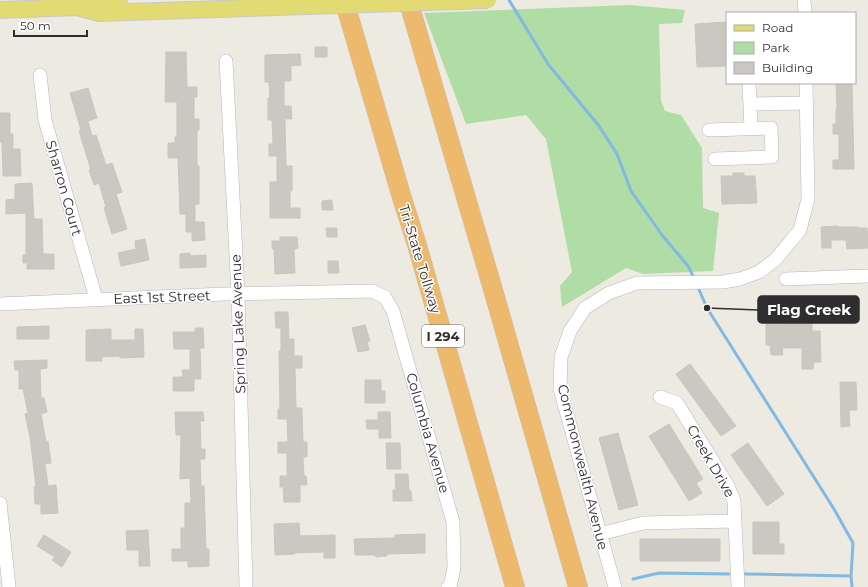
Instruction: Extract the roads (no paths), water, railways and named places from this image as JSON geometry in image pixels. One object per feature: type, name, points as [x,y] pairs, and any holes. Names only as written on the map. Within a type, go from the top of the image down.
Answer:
[{"type":"highway","name":"Tri-State Tollway","points":[[344,0],[417,245],[515,587]]},
{"type":"highway","points":[[408,0],[578,587]]},
{"type":"main road","points":[[0,10],[77,7],[98,1],[119,0]]},
{"type":"main road","points":[[77,7],[99,12],[488,0]]},
{"type":"street","points":[[804,0],[805,12]]},
{"type":"street","name":"Spring Lake Avenue","points":[[226,61],[238,294],[246,587]]},
{"type":"street","name":"Sharron Court","points":[[40,75],[45,120],[96,299]]},
{"type":"street","points":[[749,84],[751,128]]},
{"type":"street","name":"Commonwealth Avenue","points":[[615,587],[560,389],[560,357],[570,331],[585,308],[609,293],[636,283],[723,282],[740,280],[759,272],[776,258],[800,230],[808,199],[806,84]]},
{"type":"street","points":[[750,104],[806,103]]},
{"type":"street","points":[[709,130],[771,128],[772,157],[715,159]]},
{"type":"street","points":[[786,279],[868,276]]},
{"type":"street","name":"East 1st Street","points":[[0,304],[238,294],[372,291]]},
{"type":"street","name":"Columbia Avenue","points":[[372,291],[385,297],[393,310],[453,522],[454,568],[449,587]]},
{"type":"street","name":"Creek Drive","points":[[660,397],[677,403],[728,486],[734,501],[738,587]]},
{"type":"street","points":[[0,503],[2,555],[8,587]]},
{"type":"street","points":[[600,534],[643,523],[734,522]]},
{"type":"waterway","points":[[509,0],[548,64],[599,126],[617,154],[631,191],[662,235],[688,266],[694,278]]},
{"type":"waterway","points":[[697,285],[707,308],[834,509],[853,543],[851,576],[852,587]]},
{"type":"waterway","points":[[633,579],[659,573],[729,574]]},
{"type":"waterway","points":[[745,574],[851,576]]},
{"type":"place","name":"Flag Creek","points":[[707,308]]}]
